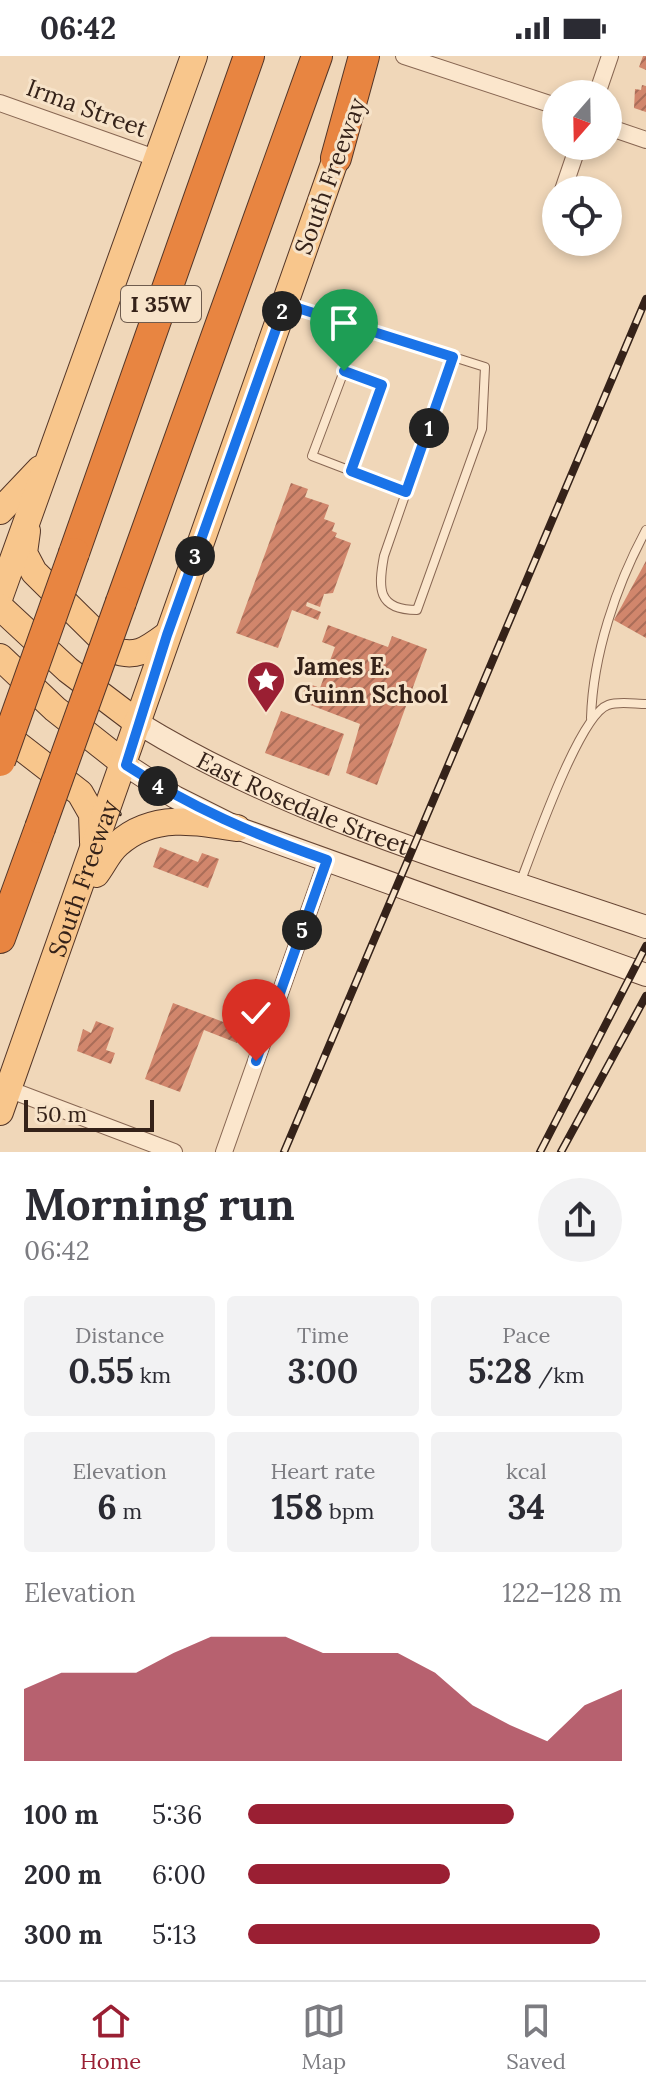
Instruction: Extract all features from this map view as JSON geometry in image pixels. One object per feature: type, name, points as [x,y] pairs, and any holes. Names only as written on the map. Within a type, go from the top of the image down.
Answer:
[{"type":"highway","name":"I 35W","points":[[0,761],[249,56]]},
{"type":"highway","name":"I 35W","points":[[0,938],[317,56]]},
{"type":"highway","points":[[336,158],[364,56]]},
{"type":"main road","points":[[0,596],[194,56]]},
{"type":"main road","name":"South Freeway","points":[[4,1100],[126,765],[167,635],[373,56]]},
{"type":"main road","points":[[0,511],[48,461]]},
{"type":"main road","points":[[28,516],[24,553],[34,572],[113,650],[127,656],[146,651],[167,635]]},
{"type":"main road","name":"East Rosedale Street","points":[[0,607],[68,670],[138,723],[177,747],[281,799],[646,927]]},
{"type":"main road","name":"East Rosedale Street","points":[[0,657],[55,709],[126,765],[175,797],[237,828],[646,975]]},
{"type":"main road","points":[[0,731],[80,793],[92,814],[94,853]]},
{"type":"main road","points":[[74,907],[117,844],[141,829],[183,818],[237,828]]},
{"type":"street","points":[[404,56],[542,101]]},
{"type":"street","points":[[602,80],[610,56]]},
{"type":"street","name":"Irma Street","points":[[0,103],[158,159]]},
{"type":"street","points":[[622,132],[646,140]]},
{"type":"street","points":[[224,1152],[327,860]]},
{"type":"street","points":[[4,1100],[174,1152]]},
{"type":"lane","points":[[285,304],[485,367],[482,429],[417,610],[393,606],[382,595],[379,579],[453,357]]},
{"type":"lane","points":[[351,471],[382,385],[344,371],[312,456],[351,471],[406,492]]},
{"type":"lane","points":[[520,883],[563,774],[591,718],[592,689],[606,626],[646,530]]},
{"type":"lane","points":[[591,718],[608,705],[646,704]]},
{"type":"building","points":[[643,56],[646,56],[646,70],[639,67]]},
{"type":"building","points":[[642,85],[646,86],[646,112],[634,108],[635,89],[641,90]]},
{"type":"building","points":[[291,483],[308,489],[305,497],[329,505],[324,519],[335,523],[332,531],[337,533],[335,537],[351,543],[333,593],[324,594],[320,607],[307,602],[306,606],[321,612],[318,620],[292,610],[278,648],[236,633]]},
{"type":"building","points":[[646,561],[646,638],[614,620]]},
{"type":"building","points":[[328,625],[388,647],[392,636],[427,649],[377,785],[346,773],[360,724],[300,701],[307,683],[320,688],[335,647],[322,642]]},
{"type":"building","points":[[281,711],[344,734],[329,776],[265,753]]},
{"type":"building","points":[[160,847],[198,862],[202,853],[219,859],[208,888],[153,867]]},
{"type":"building","points":[[173,1003],[242,1029],[237,1043],[204,1030],[180,1092],[145,1079]]},
{"type":"building","points":[[96,1021],[114,1028],[106,1050],[115,1053],[111,1064],[77,1051],[83,1029],[91,1033]]},
{"type":"railway","points":[[284,1152],[646,299]]},
{"type":"railway","points":[[540,1152],[646,946]]},
{"type":"railway","points":[[561,1152],[646,996]]},
{"type":"place","name":"James E. Guinn School","points":[[266,714]]},
{"type":"route","points":[[256,1061],[327,860],[237,828],[175,797],[126,765],[167,635],[285,304],[453,357],[406,492],[351,471],[382,385],[344,371]]}]
